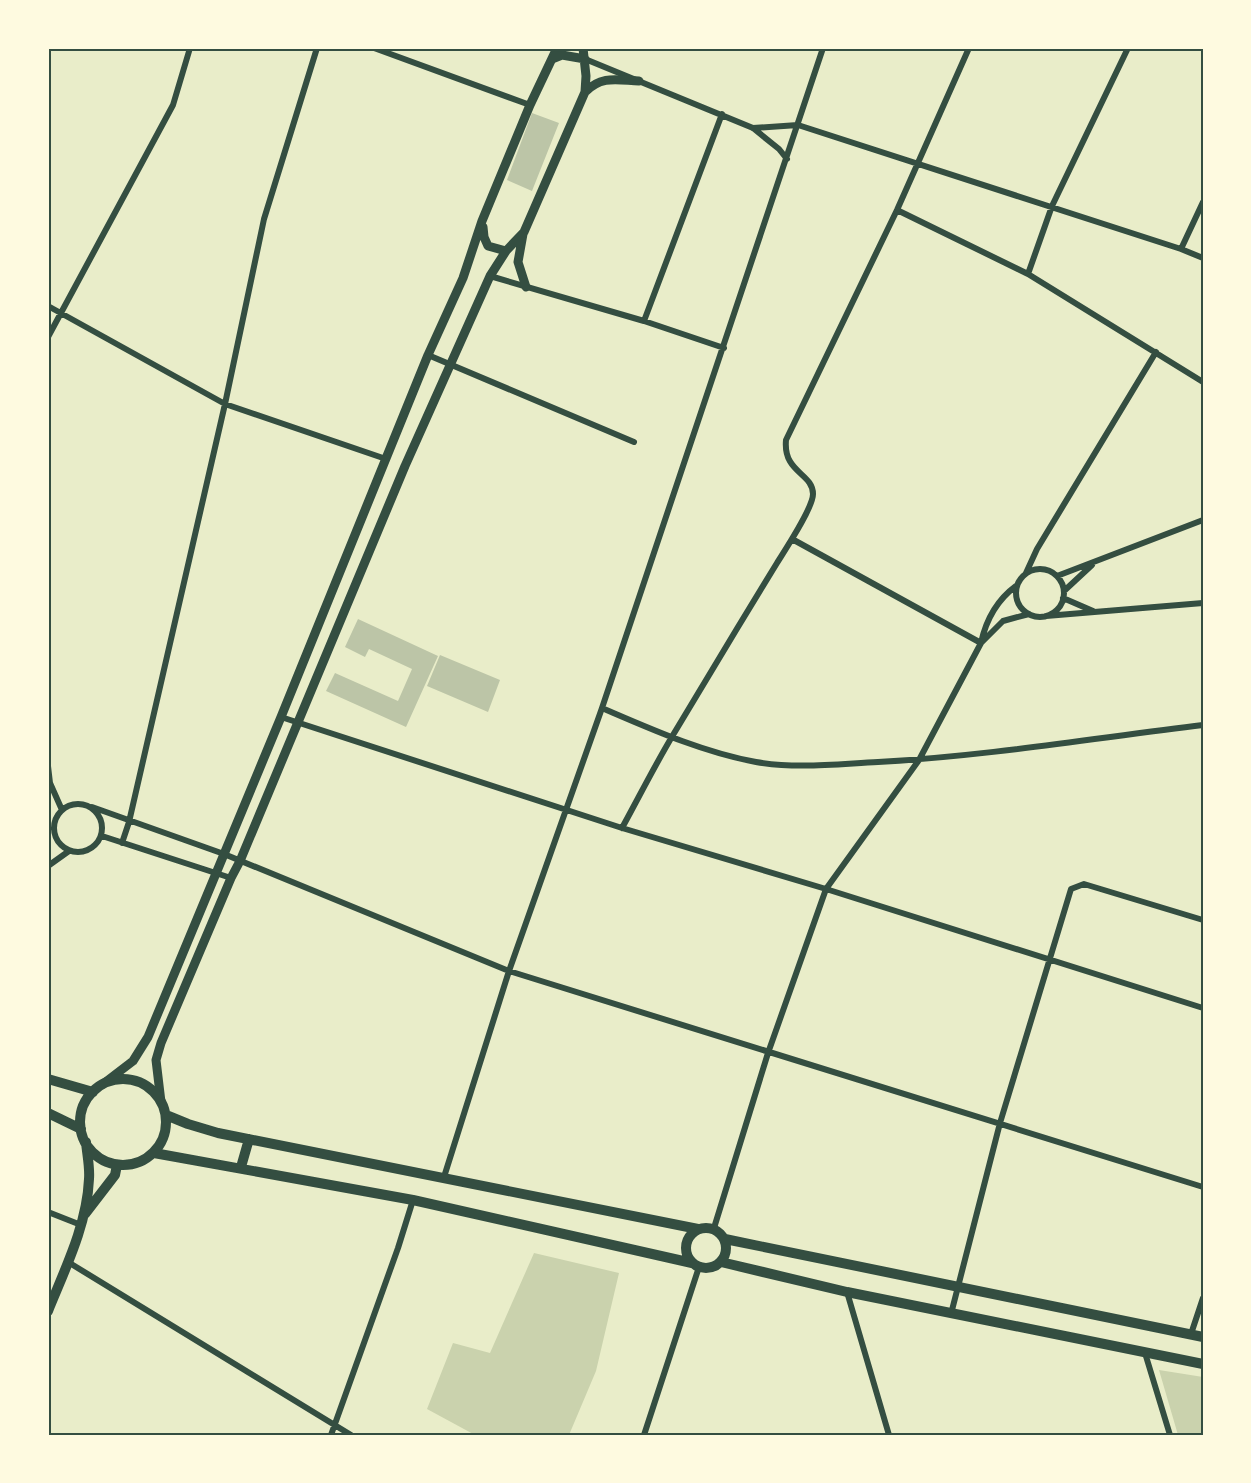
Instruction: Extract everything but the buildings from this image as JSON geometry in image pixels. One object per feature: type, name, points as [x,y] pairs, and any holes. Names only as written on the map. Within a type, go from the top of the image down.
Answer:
[{"type":"main road","points":[[103,1084],[114,1080],[136,1081],[155,1093],[161,1102],[166,1115],[164,1135],[154,1153],[143,1161],[130,1165],[117,1165],[104,1161],[93,1153],[81,1129],[81,1116],[85,1103],[93,1092],[103,1084],[133,1061],[148,1037],[428,355],[463,278],[482,221],[530,105],[557,48]]},
{"type":"main road","points":[[583,48],[585,92]]},
{"type":"main road","points":[[552,59],[562,55],[585,59]]},
{"type":"main road","points":[[526,287],[518,262],[524,232],[585,92],[594,83],[606,79],[639,81]]},
{"type":"main road","points":[[482,221],[488,246],[506,251]]},
{"type":"main road","points":[[161,1102],[156,1060],[161,1043],[240,861],[405,466],[490,276],[506,251],[524,232]]},
{"type":"main road","points":[[48,1079],[93,1092]]},
{"type":"main road","points":[[48,1113],[81,1129]]},
{"type":"main road","points":[[166,1115],[188,1124],[249,1140],[698,1229]]},
{"type":"main road","points":[[242,1167],[249,1140]]},
{"type":"main road","points":[[48,1311],[85,1214],[90,1177],[86,1142]]},
{"type":"main road","points":[[154,1153],[242,1167],[413,1200],[707,1268],[721,1262],[726,1255],[725,1239],[714,1228],[706,1227],[692,1233],[686,1248],[696,1265]]},
{"type":"main road","points":[[85,1214],[115,1175],[117,1165]]},
{"type":"main road","points":[[725,1239],[1203,1337]]},
{"type":"main road","points":[[721,1262],[847,1292],[1203,1364]]},
{"type":"street","points":[[48,337],[173,105],[190,48]]},
{"type":"street","points":[[122,843],[129,822],[225,404],[264,219],[317,48]]},
{"type":"street","points":[[374,48],[530,105]]},
{"type":"street","points":[[444,1177],[509,971],[602,708],[823,48]]},
{"type":"street","points":[[622,828],[671,738],[792,539],[811,502],[813,493],[810,485],[788,461],[785,452],[786,440],[897,210],[969,48]]},
{"type":"street","points":[[1028,274],[1052,206],[1128,48]]},
{"type":"street","points":[[585,59],[753,128],[779,149],[787,159]]},
{"type":"street","points":[[644,321],[722,114]]},
{"type":"street","points":[[753,128],[798,125],[1052,206],[1203,258]]},
{"type":"street","points":[[1181,249],[1203,202]]},
{"type":"street","points":[[897,210],[1028,274],[1203,382]]},
{"type":"street","points":[[490,276],[644,321],[724,348]]},
{"type":"street","points":[[48,306],[225,404],[386,459]]},
{"type":"street","points":[[981,644],[985,625],[1003,595],[1017,586],[1026,573],[1037,549],[1156,352]]},
{"type":"street","points":[[428,355],[634,442]]},
{"type":"street","points":[[1057,576],[1203,520]]},
{"type":"street","points":[[792,539],[981,644]]},
{"type":"street","points":[[1046,616],[1057,610],[1064,594],[1094,563]]},
{"type":"street","points":[[1026,573],[1042,568],[1057,576],[1062,583],[1064,594]]},
{"type":"street","points":[[1017,586],[1018,602],[1029,614],[1037,617],[1203,603]]},
{"type":"street","points":[[1064,594],[1096,612]]},
{"type":"street","points":[[714,1228],[768,1053],[826,889],[919,760],[981,644],[1003,621],[1029,614]]},
{"type":"street","points":[[602,708],[671,738],[754,761],[814,766],[919,760],[1203,725]]},
{"type":"street","points":[[281,717],[622,828],[826,889],[1203,1008]]},
{"type":"street","points":[[48,766],[50,783],[62,810]]},
{"type":"street","points":[[92,807],[102,820],[102,836],[98,843],[85,852],[69,851],[58,842],[51,829],[62,810],[76,804],[92,807],[224,854],[509,971],[1203,1187]]},
{"type":"street","points":[[102,836],[231,878]]},
{"type":"street","points":[[48,866],[69,851]]},
{"type":"street","points":[[951,1314],[1000,1123],[1068,893],[1075,886],[1084,884],[1203,920]]},
{"type":"street","points":[[331,1435],[413,1200]]},
{"type":"street","points":[[48,1212],[81,1226]]},
{"type":"street","points":[[68,1262],[351,1435]]},
{"type":"street","points":[[644,1435],[696,1265]]},
{"type":"street","points":[[847,1292],[889,1435]]},
{"type":"street","points":[[1191,1334],[1203,1298]]},
{"type":"street","points":[[1145,1353],[1170,1435]]},
{"type":"green space","points":[[534,1253],[619,1273],[596,1371],[569,1435],[475,1435],[427,1409],[453,1343],[490,1353]]},
{"type":"green space","points":[[1159,1370],[1203,1377],[1203,1435],[1178,1435]]}]
